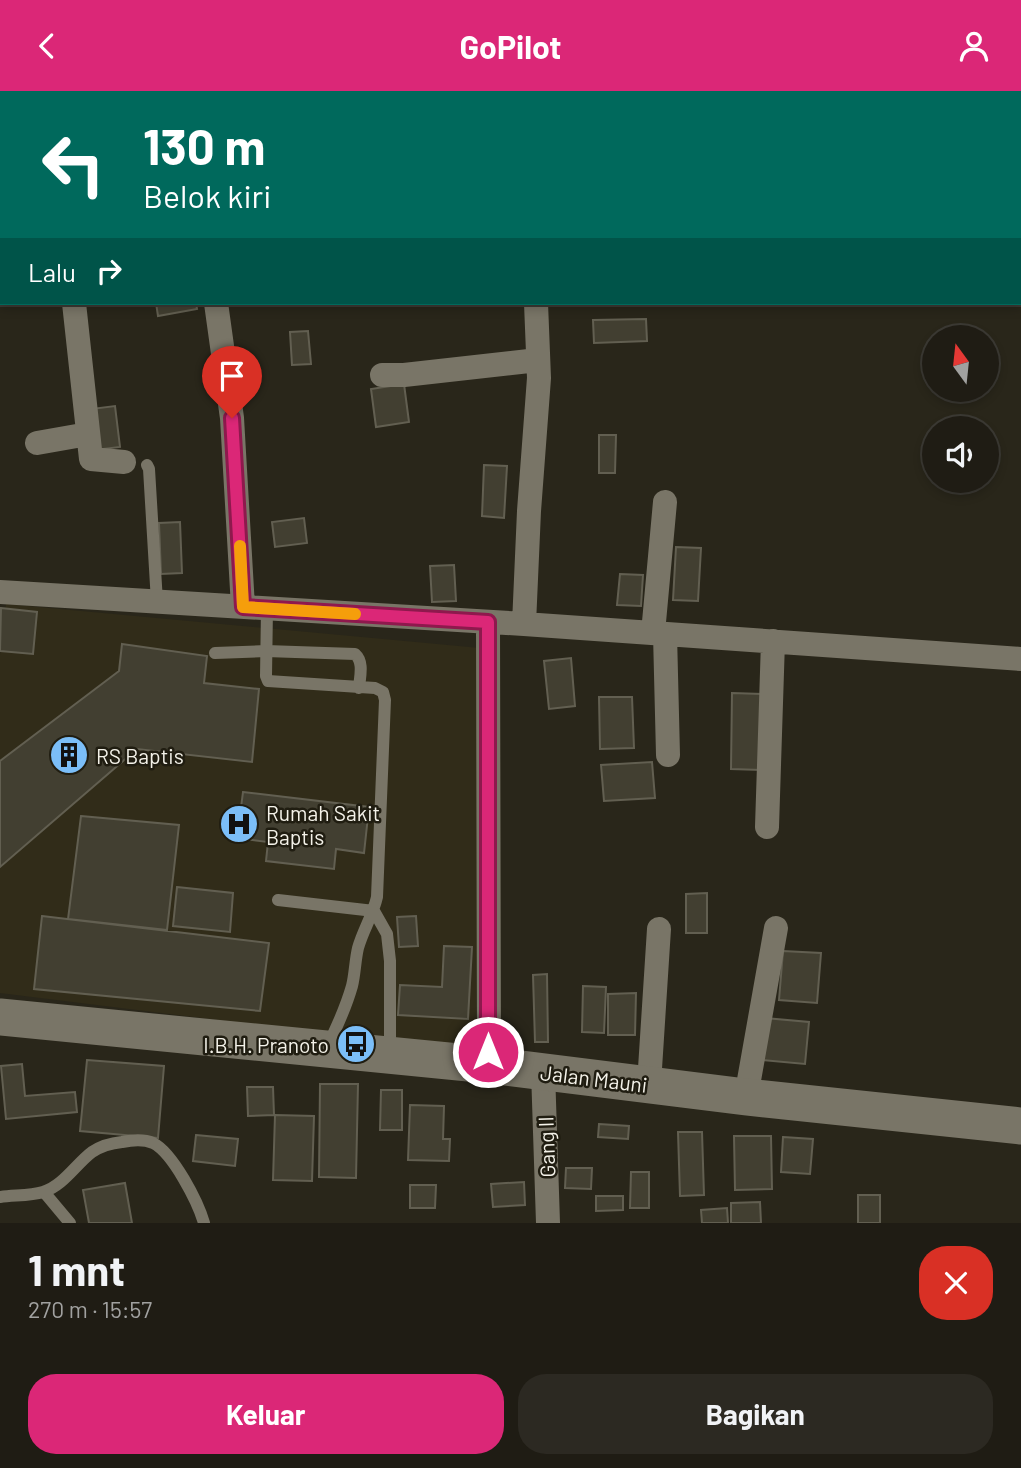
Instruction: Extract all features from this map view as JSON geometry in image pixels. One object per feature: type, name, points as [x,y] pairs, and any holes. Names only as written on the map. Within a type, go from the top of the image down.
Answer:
[{"type":"main road","name":"Jalan Mauni","points":[[0,1017],[489,1065],[746,1097],[1021,1126]]},
{"type":"street","points":[[74,305],[91,459],[135,463]]},
{"type":"street","points":[[216,305],[255,608]]},
{"type":"street","points":[[524,624],[539,378],[536,305]]},
{"type":"street","points":[[382,375],[404,375],[538,360]]},
{"type":"street","points":[[37,443],[88,434]]},
{"type":"street","points":[[665,502],[659,634],[668,755]]},
{"type":"street","points":[[0,592],[524,624],[1021,659]]},
{"type":"street","points":[[488,622],[489,1065]]},
{"type":"street","points":[[767,827],[774,642]]},
{"type":"street","points":[[746,1097],[776,928]]},
{"type":"street","points":[[649,1084],[659,929]]},
{"type":"street","name":"Gang II","points":[[543,1071],[548,1223]]},
{"type":"lane","points":[[135,463],[149,469],[157,602]]},
{"type":"lane","points":[[255,608],[265,651],[268,681],[375,688],[383,692],[385,700],[379,876],[374,911],[357,951],[353,984],[345,1009],[326,1050]]},
{"type":"lane","points":[[215,653],[265,651],[355,654],[360,663],[359,688]]},
{"type":"lane","points":[[278,900],[374,911]]},
{"type":"lane","points":[[374,911],[387,934],[390,961],[390,1056]]},
{"type":"lane","points":[[0,1196],[44,1192],[63,1181],[95,1150],[112,1143],[134,1140],[151,1142],[162,1148],[191,1191],[204,1223]]},
{"type":"lane","points":[[44,1192],[70,1223]]},
{"type":"shaded area","name":"Rumah Sakit Baptis","points":[[6,604],[480,648],[476,1052],[0,993],[0,655]]},
{"type":"building","points":[[156,305],[196,305],[197,309],[158,316]]},
{"type":"building","points":[[646,319],[647,341],[594,343],[593,320]]},
{"type":"building","points":[[308,331],[311,364],[292,365],[290,332]]},
{"type":"building","points":[[404,384],[409,422],[376,427],[371,389]]},
{"type":"building","points":[[115,406],[120,447],[95,450],[91,409]]},
{"type":"building","points":[[599,435],[616,435],[615,473],[599,473]]},
{"type":"building","points":[[484,465],[507,466],[504,518],[482,516]]},
{"type":"building","points":[[304,518],[307,543],[275,547],[272,522]]},
{"type":"building","points":[[180,522],[182,573],[161,574],[159,523]]},
{"type":"building","points":[[676,547],[701,548],[698,601],[673,600]]},
{"type":"building","points":[[454,565],[456,601],[432,602],[430,566]]},
{"type":"building","points":[[620,574],[643,575],[641,606],[617,605]]},
{"type":"building","points":[[1,608],[37,612],[33,654],[0,651]]},
{"type":"building","name":"RS Baptis","points":[[122,644],[207,656],[204,683],[259,689],[252,762],[137,749],[0,867],[0,761],[119,671]]},
{"type":"building","points":[[571,658],[575,706],[549,709],[544,661]]},
{"type":"building","points":[[732,693],[762,694],[761,770],[731,769]]},
{"type":"building","points":[[599,697],[632,697],[634,748],[600,749]]},
{"type":"building","points":[[652,762],[655,798],[604,801],[601,765]]},
{"type":"building","points":[[243,792],[369,807],[364,853],[336,849],[334,869],[266,861],[268,842],[237,838]]},
{"type":"building","points":[[81,816],[179,825],[167,930],[68,919]]},
{"type":"building","points":[[177,887],[233,893],[230,932],[173,926]]},
{"type":"building","points":[[707,893],[707,933],[686,933],[686,894]]},
{"type":"building","points":[[42,916],[269,943],[260,1011],[34,989]]},
{"type":"building","points":[[416,916],[418,946],[399,947],[397,917]]},
{"type":"building","points":[[444,946],[472,947],[468,1019],[398,1015],[400,985],[442,987]]},
{"type":"building","points":[[783,951],[821,953],[817,1003],[779,1000]]},
{"type":"building","points":[[547,974],[548,1042],[535,1042],[533,975]]},
{"type":"building","points":[[583,986],[606,987],[604,1033],[582,1032]]},
{"type":"building","points":[[636,993],[635,1035],[608,1035],[608,994]]},
{"type":"building","points":[[765,1018],[809,1022],[805,1064],[761,1060]]},
{"type":"building","points":[[87,1060],[164,1066],[158,1138],[80,1131]]},
{"type":"building","points":[[22,1064],[25,1096],[75,1092],[77,1112],[6,1119],[1,1066]]},
{"type":"building","points":[[320,1084],[358,1084],[356,1178],[319,1177]]},
{"type":"building","points":[[247,1087],[273,1087],[274,1115],[248,1116]]},
{"type":"building","points":[[381,1090],[402,1090],[402,1130],[380,1130]]},
{"type":"building","points":[[410,1105],[444,1106],[443,1139],[450,1139],[449,1161],[408,1160]]},
{"type":"building","points":[[275,1115],[314,1116],[312,1181],[273,1180]]},
{"type":"building","points":[[599,1124],[629,1126],[628,1139],[598,1137]]},
{"type":"building","points":[[678,1132],[702,1132],[704,1195],[680,1196]]},
{"type":"building","points":[[196,1135],[238,1139],[235,1166],[193,1161]]},
{"type":"building","points":[[734,1136],[771,1136],[772,1189],[735,1190]]},
{"type":"building","points":[[783,1137],[813,1139],[810,1174],[781,1172]]},
{"type":"building","points":[[566,1168],[592,1168],[591,1189],[565,1188]]},
{"type":"building","points":[[631,1172],[649,1172],[649,1208],[630,1208]]},
{"type":"building","points":[[524,1182],[525,1205],[493,1207],[491,1184]]},
{"type":"building","points":[[125,1183],[132,1223],[89,1223],[83,1190]]},
{"type":"building","points":[[410,1185],[436,1185],[435,1208],[410,1208]]},
{"type":"building","points":[[858,1195],[880,1195],[880,1223],[858,1223]]},
{"type":"building","points":[[596,1196],[623,1196],[623,1210],[596,1211]]},
{"type":"building","points":[[760,1202],[761,1223],[731,1223],[731,1203]]},
{"type":"building","points":[[727,1208],[728,1223],[702,1223],[701,1210]]},
{"type":"slow traffic","points":[[240,546],[243,607],[355,614]]},
{"type":"place","name":"RS Baptis","points":[[69,755]]},
{"type":"place","name":"Rumah Sakit Baptis","points":[[239,824]]},
{"type":"place","name":"I.B.H. Pranoto","points":[[356,1044]]},
{"type":"route","points":[[232,418],[243,607],[488,622],[488,1052]]}]
